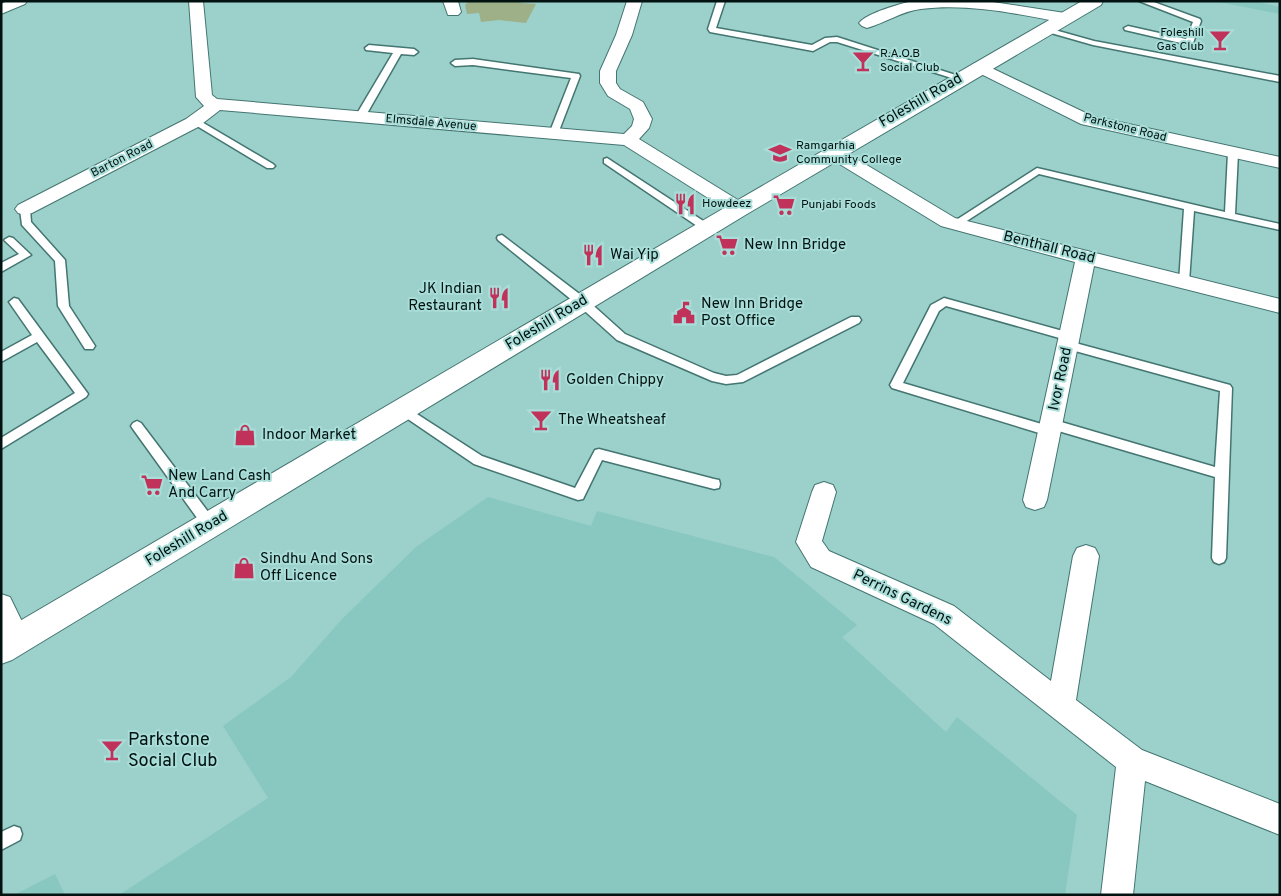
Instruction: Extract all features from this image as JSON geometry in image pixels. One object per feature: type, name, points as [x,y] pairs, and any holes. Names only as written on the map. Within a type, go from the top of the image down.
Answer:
[{"type":"main road","name":"Foleshill Road","points":[[9,644],[739,208],[1095,1]]},
{"type":"street","points":[[1,10],[20,1]]},
{"type":"street","points":[[196,1],[204,97],[208,102],[216,104]]},
{"type":"street","points":[[628,140],[640,128],[643,119],[637,106],[614,92],[608,83],[608,71],[624,35],[635,1]]},
{"type":"street","points":[[867,23],[901,9],[922,4],[956,2],[999,6],[1065,18]]},
{"type":"street","name":"Parkstone Road","points":[[979,68],[1087,120],[1280,163]]},
{"type":"street","name":"Elmsdale Avenue","points":[[216,104],[628,140],[739,208]]},
{"type":"street","name":"Barton Road","points":[[25,209],[195,121],[216,104]]},
{"type":"street","name":"Benthall Road","points":[[834,153],[955,224],[1280,306]]},
{"type":"street","name":"Ivor Road","points":[[1035,500],[1086,258]]},
{"type":"street","name":"Perrins Gardens","points":[[824,492],[809,542],[820,559],[944,615],[1132,761],[1280,820]]},
{"type":"street","points":[[1061,705],[1086,556]]},
{"type":"street","points":[[1,606],[9,644]]},
{"type":"street","points":[[1117,895],[1132,761]]},
{"type":"lane","points":[[721,1],[713,30],[813,48],[828,40],[837,39],[961,78]]},
{"type":"lane","points":[[1128,28],[1185,42],[1190,41],[1197,21],[1143,1]]},
{"type":"lane","points":[[1047,29],[1093,43],[1280,79]]},
{"type":"lane","points":[[369,48],[414,52]]},
{"type":"lane","points":[[360,117],[398,51]]},
{"type":"lane","points":[[455,63],[473,62],[576,76],[554,134]]},
{"type":"lane","points":[[195,121],[270,166]]},
{"type":"lane","points":[[1230,216],[1233,153]]},
{"type":"lane","points":[[607,161],[707,228]]},
{"type":"lane","points":[[955,224],[1037,171],[1280,227]]},
{"type":"lane","points":[[1184,282],[1189,206]]},
{"type":"lane","points":[[25,209],[26,223],[60,260],[64,306],[89,346]]},
{"type":"lane","points":[[502,238],[582,302],[621,337],[712,377],[726,380],[739,379],[855,320]]},
{"type":"lane","points":[[1,268],[26,255],[9,240]]},
{"type":"lane","points":[[1,444],[82,394],[14,302]]},
{"type":"lane","points":[[1219,558],[1226,388],[944,302],[935,308],[896,385],[1221,474]]},
{"type":"lane","points":[[1,358],[39,336]]},
{"type":"lane","points":[[403,410],[478,460],[578,494],[599,454],[714,484]]},
{"type":"lane","points":[[137,426],[210,525]]},
{"type":"shaded area","points":[[1214,1],[1254,1],[1280,7],[1280,14]]},
{"type":"shaded area","points":[[488,497],[591,526],[597,511],[774,557],[857,625],[842,637],[946,732],[957,717],[1077,815],[1065,895],[119,895],[268,798],[223,726],[291,677],[342,619],[416,547]]},
{"type":"shaded area","points":[[55,874],[65,895],[14,895]]},
{"type":"green space","points":[[469,1],[522,1],[521,3],[536,4],[526,23],[499,20],[481,22],[479,13],[467,14],[465,5]]},
{"type":"place","name":"Foleshill Gas Club","points":[[1220,40]]},
{"type":"place","name":"R.A.O.B Social Club","points":[[863,61]]},
{"type":"place","name":"Ramgarhia Community College","points":[[780,153]]},
{"type":"place","name":"Howdeez","points":[[685,204]]},
{"type":"place","name":"Punjabi Foods","points":[[784,205]]},
{"type":"place","name":"New Inn Bridge","points":[[727,245]]},
{"type":"place","name":"Wai Yip","points":[[593,255]]},
{"type":"place","name":"JK Indian Restaurant","points":[[499,298]]},
{"type":"place","name":"New Inn Bridge Post Office","points":[[684,313]]},
{"type":"place","name":"Golden Chippy","points":[[550,380]]},
{"type":"place","name":"The Wheatsheaf","points":[[541,420]]},
{"type":"place","name":"Indoor Market","points":[[245,435]]},
{"type":"place","name":"New Land Cash And Carry","points":[[152,485]]},
{"type":"place","name":"Sindhu And Sons Off Licence","points":[[244,568]]},
{"type":"place","name":"Parkstone Social Club","points":[[112,750]]}]
